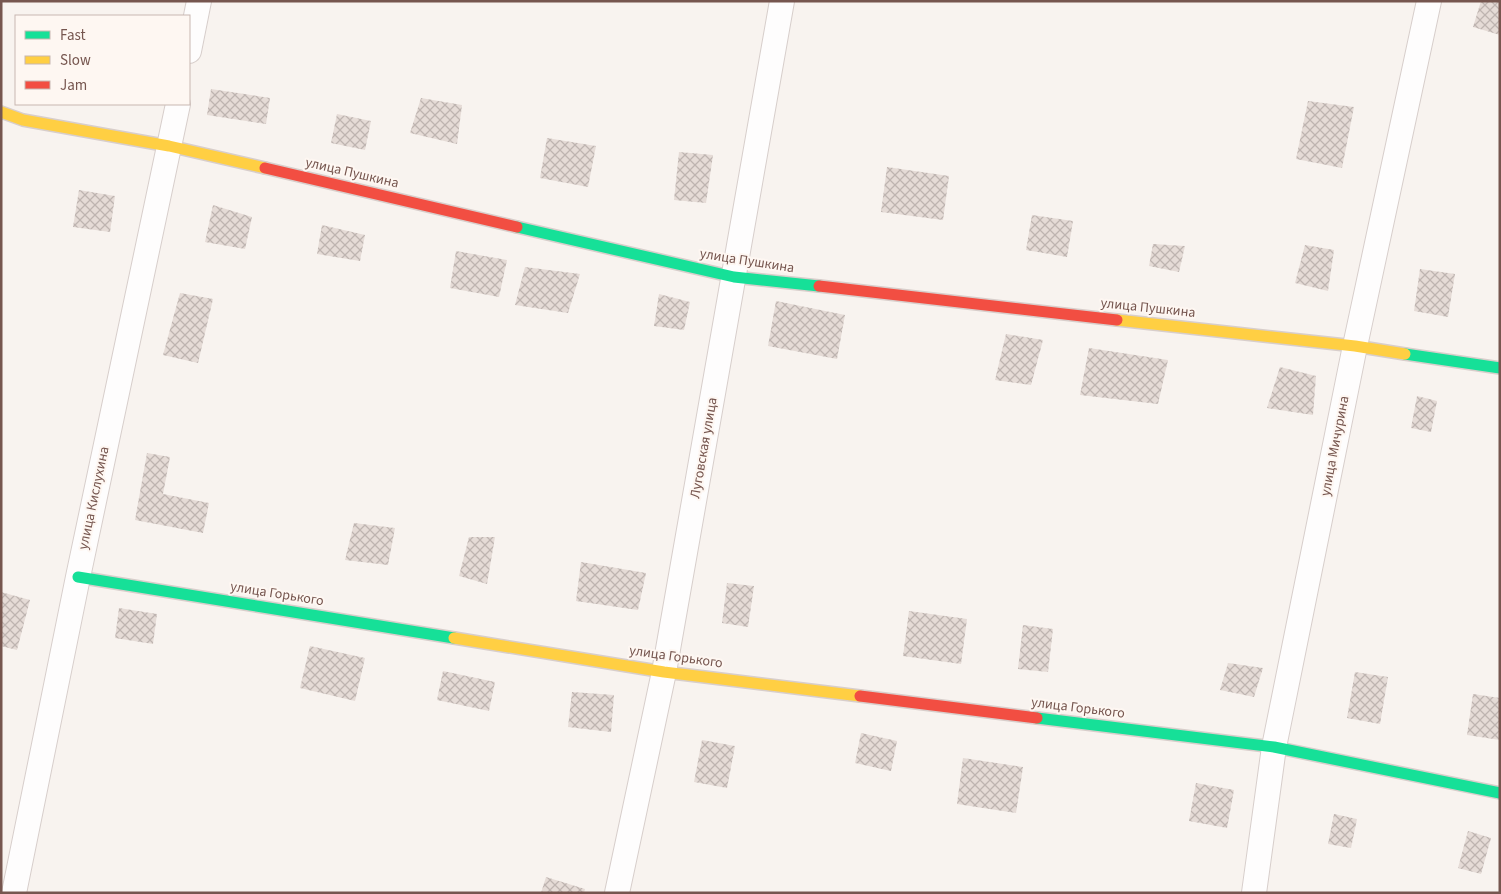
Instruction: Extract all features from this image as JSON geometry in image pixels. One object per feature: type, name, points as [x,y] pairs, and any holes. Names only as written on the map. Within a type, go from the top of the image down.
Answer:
[{"type":"street","points":[[190,46],[199,1]]},
{"type":"street","name":"Луговская улица","points":[[617,893],[664,672],[782,1]]},
{"type":"street","name":"улица Мичурина","points":[[1254,893],[1274,747],[1355,346],[1429,1]]},
{"type":"street","name":"улица Кислухина","points":[[14,893],[78,577],[178,105]]},
{"type":"street","name":"улица Пушкина","points":[[1,112],[23,120],[169,146],[734,277],[1355,346],[1500,368]]},
{"type":"street","name":"улица Горького","points":[[78,577],[664,672],[1274,747],[1500,793]]},
{"type":"building","points":[[1481,1],[1500,1],[1500,35],[1473,27]]},
{"type":"building","points":[[211,89],[270,98],[266,124],[207,115]]},
{"type":"building","points":[[421,98],[462,105],[457,144],[410,133]]},
{"type":"building","points":[[1308,101],[1354,107],[1342,168],[1296,159]]},
{"type":"building","points":[[337,114],[371,121],[365,150],[331,143]]},
{"type":"building","points":[[547,138],[596,146],[588,187],[540,178]]},
{"type":"building","points":[[679,152],[713,155],[706,203],[674,200]]},
{"type":"building","points":[[887,167],[949,176],[943,220],[881,212]]},
{"type":"building","points":[[79,190],[115,196],[110,232],[73,227]]},
{"type":"building","points":[[213,205],[252,217],[245,249],[205,242]]},
{"type":"building","points":[[1032,215],[1073,221],[1067,257],[1026,250]]},
{"type":"building","points":[[322,225],[365,235],[360,261],[317,254]]},
{"type":"building","points":[[1153,244],[1185,246],[1179,272],[1149,266]]},
{"type":"building","points":[[1305,245],[1334,250],[1328,291],[1295,283]]},
{"type":"building","points":[[456,251],[507,260],[499,297],[450,288]]},
{"type":"building","points":[[525,267],[580,274],[568,313],[515,305]]},
{"type":"building","points":[[1420,269],[1455,274],[1448,317],[1414,311]]},
{"type":"building","points":[[180,293],[213,299],[198,363],[163,355]]},
{"type":"building","points":[[659,294],[690,302],[684,330],[654,326]]},
{"type":"building","points":[[776,301],[845,315],[837,359],[768,346]]},
{"type":"building","points":[[1006,334],[1043,340],[1031,385],[995,380]]},
{"type":"building","points":[[1089,348],[1168,360],[1158,404],[1080,395]]},
{"type":"building","points":[[1280,367],[1316,376],[1313,415],[1267,408]]},
{"type":"building","points":[[1417,396],[1437,401],[1431,432],[1411,428]]},
{"type":"building","points":[[147,453],[170,457],[163,494],[209,503],[203,533],[135,520]]},
{"type":"building","points":[[354,523],[395,528],[388,565],[345,560]]},
{"type":"building","points":[[469,537],[495,537],[487,584],[459,576]]},
{"type":"building","points":[[581,562],[646,573],[638,610],[576,601]]},
{"type":"building","points":[[727,583],[754,586],[748,627],[722,623]]},
{"type":"building","points":[[1,592],[30,600],[17,650],[1,646]]},
{"type":"building","points":[[119,608],[157,614],[153,644],[115,638]]},
{"type":"building","points":[[909,611],[967,619],[961,664],[903,656]]},
{"type":"building","points":[[1023,625],[1053,629],[1048,672],[1018,669]]},
{"type":"building","points":[[310,646],[365,658],[355,701],[300,688]]},
{"type":"building","points":[[1228,663],[1263,668],[1254,697],[1220,690]]},
{"type":"building","points":[[443,671],[495,682],[489,711],[437,700]]},
{"type":"building","points":[[1355,672],[1388,677],[1380,724],[1347,718]]},
{"type":"building","points":[[572,692],[614,695],[611,732],[568,727]]},
{"type":"building","points":[[1473,694],[1500,698],[1500,740],[1467,735]]},
{"type":"building","points":[[861,733],[897,741],[891,771],[855,763]]},
{"type":"building","points":[[702,740],[735,746],[727,788],[694,782]]},
{"type":"building","points":[[963,758],[1023,767],[1016,813],[957,804]]},
{"type":"building","points":[[1196,783],[1234,790],[1227,828],[1189,821]]},
{"type":"building","points":[[1334,814],[1357,819],[1351,848],[1328,844]]},
{"type":"building","points":[[1468,831],[1491,838],[1481,874],[1458,868]]},
{"type":"building","points":[[546,877],[585,889],[584,893],[541,893]]},
{"type":"traffic: fast","points":[[517,227],[734,277],[819,286]]},
{"type":"traffic: fast","points":[[1405,354],[1500,368]]},
{"type":"traffic: fast","points":[[78,577],[454,638]]},
{"type":"traffic: fast","points":[[1037,718],[1274,747],[1500,793]]},
{"type":"traffic: slow","points":[[1,112],[23,120],[169,146],[265,168]]},
{"type":"traffic: slow","points":[[1117,320],[1355,346],[1405,354]]},
{"type":"traffic: slow","points":[[454,638],[664,672],[860,696]]},
{"type":"traffic: jam","points":[[265,168],[517,227]]},
{"type":"traffic: jam","points":[[819,286],[1117,320]]},
{"type":"traffic: jam","points":[[860,696],[1037,718]]}]
